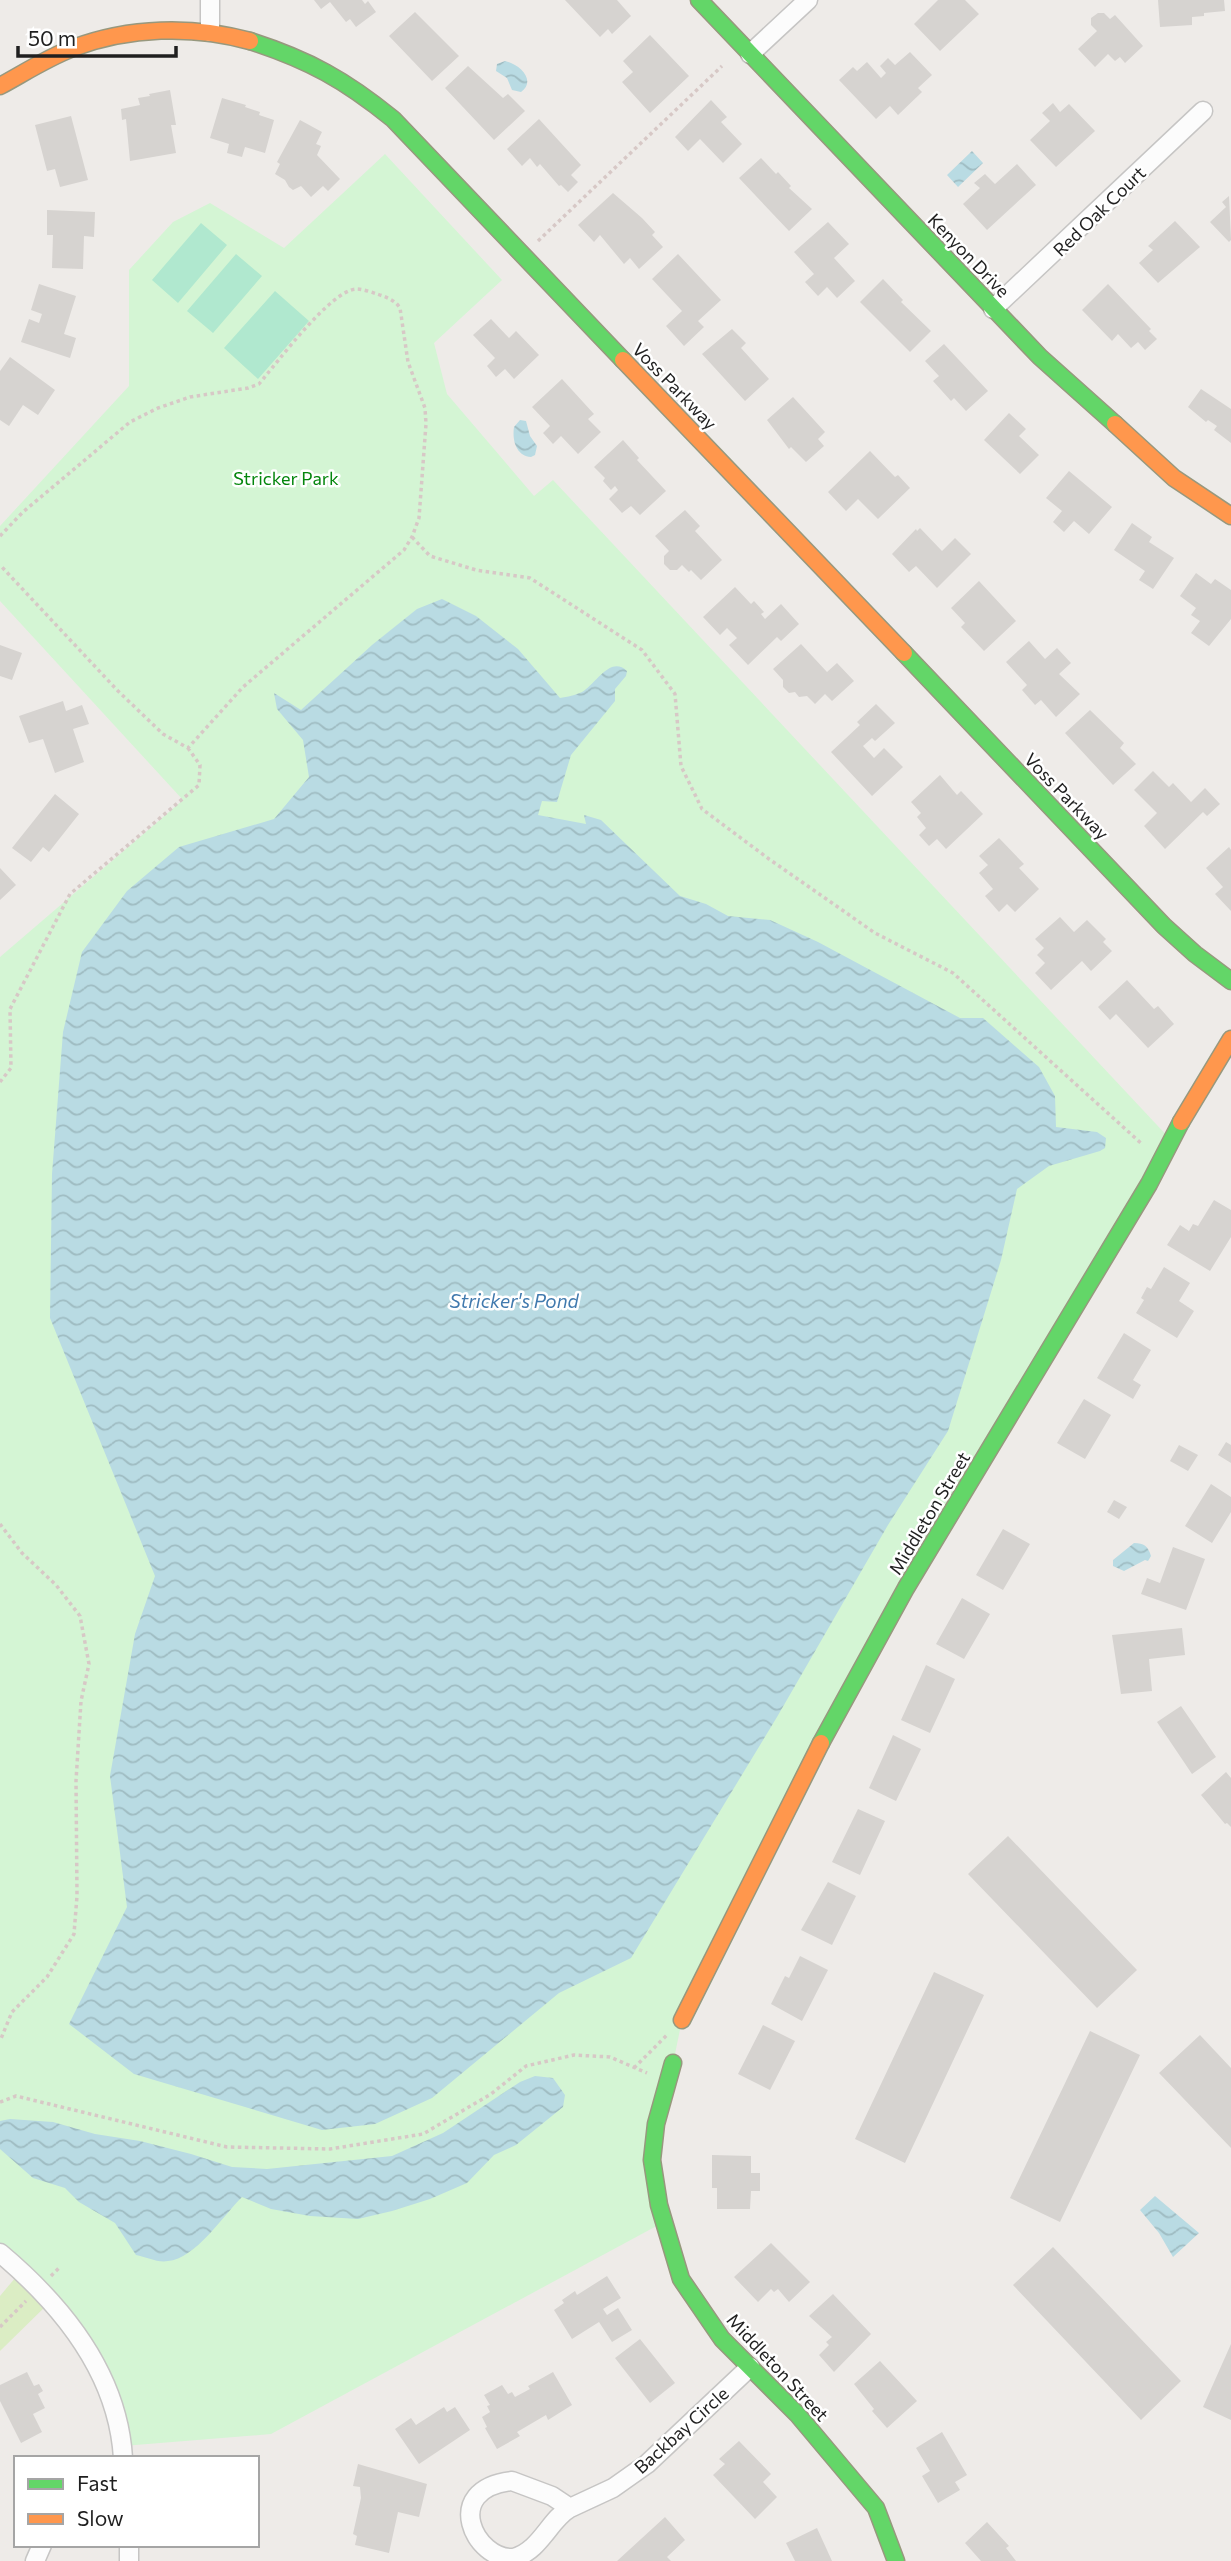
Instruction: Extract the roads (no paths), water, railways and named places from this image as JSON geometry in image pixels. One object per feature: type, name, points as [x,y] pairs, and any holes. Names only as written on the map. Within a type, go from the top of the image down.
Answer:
[{"type":"street","points":[[210,0],[210,32]]},
{"type":"street","name":"Kenyon Drive","points":[[699,0],[1040,357],[1174,478],[1231,516]]},
{"type":"street","points":[[750,54],[808,0]]},
{"type":"street","name":"Voss Parkway","points":[[0,86],[71,49],[114,36],[157,32],[210,32],[258,43],[306,63],[352,87],[393,119],[1164,926],[1231,981]]},
{"type":"street","name":"Red Oak Court","points":[[993,309],[1203,111]]},
{"type":"street","name":"Middleton Street","points":[[682,2020],[807,1770],[906,1588],[1149,1184],[1231,1039]]},
{"type":"street","name":"Middleton Street","points":[[673,2063],[656,2124],[652,2160],[659,2205],[681,2279],[722,2339],[797,2414],[876,2508],[896,2561]]},
{"type":"street","points":[[0,2253],[51,2300],[73,2327],[98,2367],[115,2411],[123,2456]]},
{"type":"street","name":"Backbay Circle","points":[[570,2508],[526,2484],[512,2481],[493,2483],[478,2495],[470,2515],[470,2528],[485,2551],[501,2558],[514,2558],[529,2550],[542,2539],[562,2512],[613,2488],[647,2464],[750,2367]]},
{"type":"water","points":[[505,61],[516,65],[527,78],[521,92],[512,90],[507,78],[496,71],[497,64]]},
{"type":"water","points":[[972,151],[983,163],[958,187],[947,175]]},
{"type":"water","points":[[520,420],[526,421],[530,436],[537,446],[535,455],[531,457],[522,454],[515,442],[514,427]]},
{"type":"water","name":"Stricker's Pond","points":[[442,599],[476,616],[518,649],[560,698],[582,692],[615,666],[627,671],[615,689],[615,701],[571,755],[557,802],[542,801],[538,815],[586,824],[584,815],[601,820],[680,896],[706,904],[728,916],[770,920],[818,942],[960,1018],[983,1018],[1039,1067],[1055,1096],[1056,1127],[1097,1132],[1106,1138],[1105,1148],[1100,1151],[1049,1166],[1017,1189],[1001,1260],[948,1431],[888,1525],[777,1717],[631,1958],[559,1993],[432,2098],[375,2124],[322,2130],[134,2074],[69,2024],[127,1907],[110,1776],[135,1634],[155,1576],[50,1318],[52,1174],[63,1032],[82,952],[127,891],[179,847],[274,819],[309,777],[303,740],[277,709],[274,693],[301,710],[372,645],[417,609]]},
{"type":"water","points":[[1134,1543],[1147,1547],[1151,1556],[1148,1561],[1124,1571],[1113,1566],[1113,1560]]},
{"type":"water","points":[[535,2076],[553,2078],[565,2095],[563,2107],[516,2145],[494,2155],[467,2183],[430,2199],[358,2219],[310,2216],[271,2209],[242,2197],[198,2245],[188,2253],[168,2261],[156,2261],[136,2255],[115,2223],[79,2202],[65,2188],[33,2178],[0,2149],[0,2121],[10,2119],[53,2122],[95,2134],[140,2141],[232,2167],[267,2169],[392,2156],[443,2133],[520,2082]]},
{"type":"water","points":[[1155,2196],[1199,2233],[1173,2257],[1159,2233],[1140,2210]]},
{"type":"park label","name":"Stricker Park","points":[[286,478]]}]
